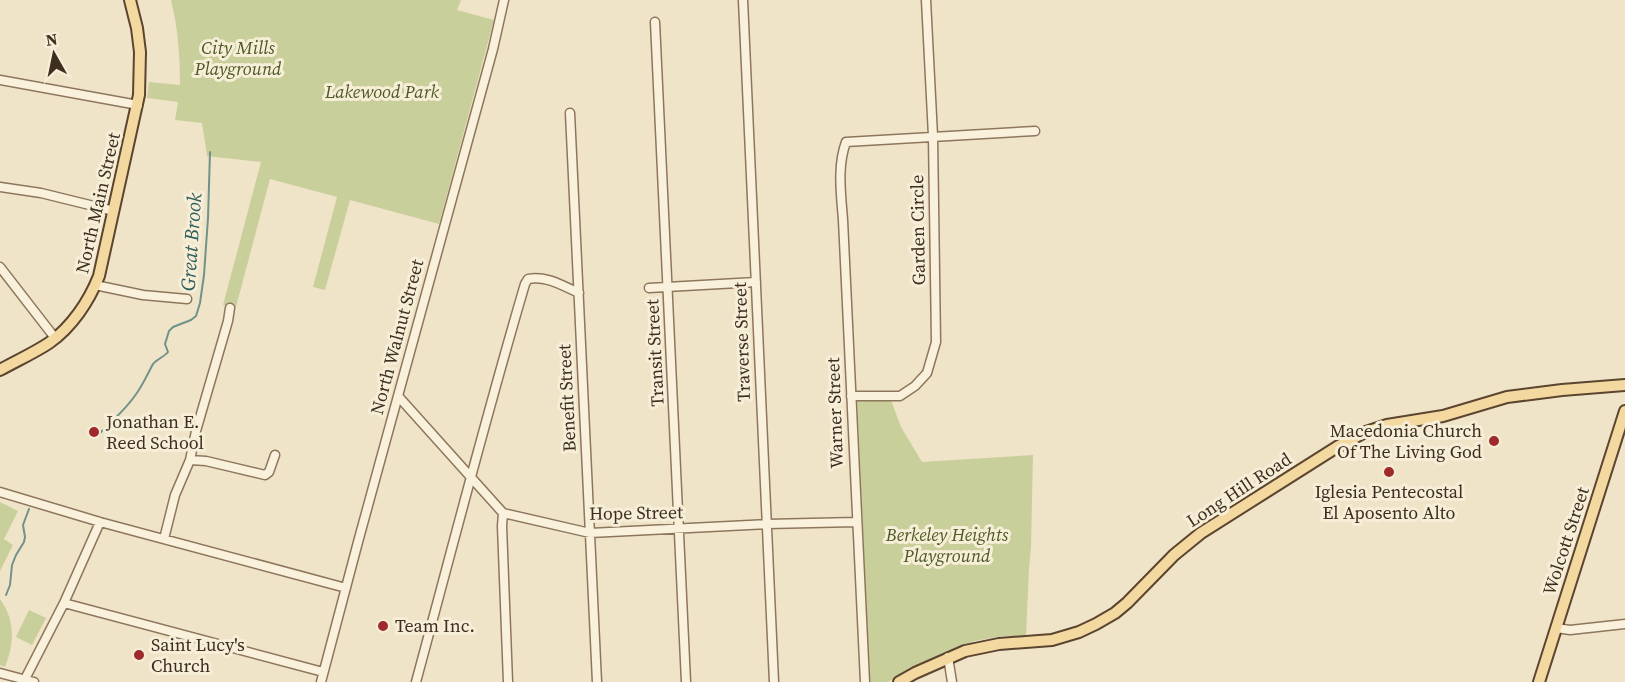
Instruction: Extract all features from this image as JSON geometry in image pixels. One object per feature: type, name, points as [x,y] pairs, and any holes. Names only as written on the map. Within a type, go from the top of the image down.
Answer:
[{"type":"main road","name":"North Main Street","points":[[0,370],[55,338],[79,312],[95,285],[138,105],[140,52],[130,0]]},
{"type":"main road","name":"Long Hill Road","points":[[899,682],[965,651],[991,645],[1053,640],[1096,624],[1127,603],[1174,555],[1201,533],[1363,433],[1387,425],[1443,416],[1507,397],[1554,390],[1625,386]]},
{"type":"main road","name":"Wolcott Street","points":[[1539,682],[1625,411]]},
{"type":"street","name":"North Walnut Street","points":[[321,682],[493,48],[504,0]]},
{"type":"street","name":"Traverse Street","points":[[743,0],[774,682]]},
{"type":"street","name":"Garden Circle","points":[[851,396],[900,396],[915,386],[927,373],[936,337],[933,136],[926,0]]},
{"type":"street","name":"Transit Street","points":[[655,22],[686,682]]},
{"type":"street","points":[[0,80],[138,105]]},
{"type":"street","name":"Benefit Street","points":[[570,113],[597,682]]},
{"type":"street","points":[[933,136],[1035,131]]},
{"type":"street","name":"Warner Street","points":[[865,682],[841,178],[842,153],[846,142],[933,136]]},
{"type":"street","points":[[0,187],[41,193],[114,211]]},
{"type":"street","points":[[0,267],[55,338]]},
{"type":"street","points":[[416,682],[498,375],[525,284],[528,279],[543,278],[579,293]]},
{"type":"street","points":[[649,288],[756,282]]},
{"type":"street","points":[[95,285],[142,296],[188,299]]},
{"type":"street","points":[[164,539],[175,495],[190,460],[230,308]]},
{"type":"street","points":[[398,396],[503,513],[508,682]]},
{"type":"street","points":[[190,460],[206,460],[262,475],[267,474],[275,455]]},
{"type":"street","points":[[0,492],[100,522],[346,588]]},
{"type":"street","name":"Hope Street","points":[[503,513],[590,533],[856,522]]},
{"type":"street","points":[[0,673],[30,681],[100,522]]},
{"type":"street","points":[[64,603],[323,672]]},
{"type":"street","points":[[1556,628],[1570,630],[1625,624]]},
{"type":"street","points":[[948,657],[952,682]]},
{"type":"green space","name":"Lakewood Park","points":[[171,0],[461,0],[457,10],[494,20],[439,224],[350,200],[325,290],[313,287],[337,197],[270,179],[236,307],[223,305],[261,162],[207,156],[202,123],[175,120],[178,102],[147,98],[149,82],[180,85],[178,42]]},
{"type":"green space","name":"Berkeley Heights Playground","points":[[889,395],[901,427],[922,462],[1033,455],[1026,636],[1003,636],[975,641],[930,659],[888,682],[870,682],[857,397]]},
{"type":"green space","points":[[0,502],[18,511],[4,539],[13,545],[0,571]]},
{"type":"green space","points":[[0,599],[9,615],[12,631],[11,649],[5,667],[0,665]]},
{"type":"green space","points":[[29,610],[46,618],[32,645],[16,637]]},
{"type":"waterway","name":"Great Brook","points":[[98,435],[130,402],[140,389],[153,364],[168,352],[165,344],[169,331],[196,316],[204,275],[210,152]]},
{"type":"waterway","name":"Great Brook","points":[[6,595],[10,585],[12,565],[24,542],[23,525],[29,509]]},
{"type":"place","name":"Jonathan E. Reed School","points":[[94,432]]},
{"type":"place","name":"Macedonia Church Of The Living God","points":[[1494,441]]},
{"type":"place","name":"Iglesia Pentecostal El Aposento Alto","points":[[1389,472]]},
{"type":"place","name":"Team Inc.","points":[[383,626]]},
{"type":"place","name":"Saint Lucy's Church","points":[[139,655]]},
{"type":"park label","name":"City Mills Playground","points":[[238,58]]}]
